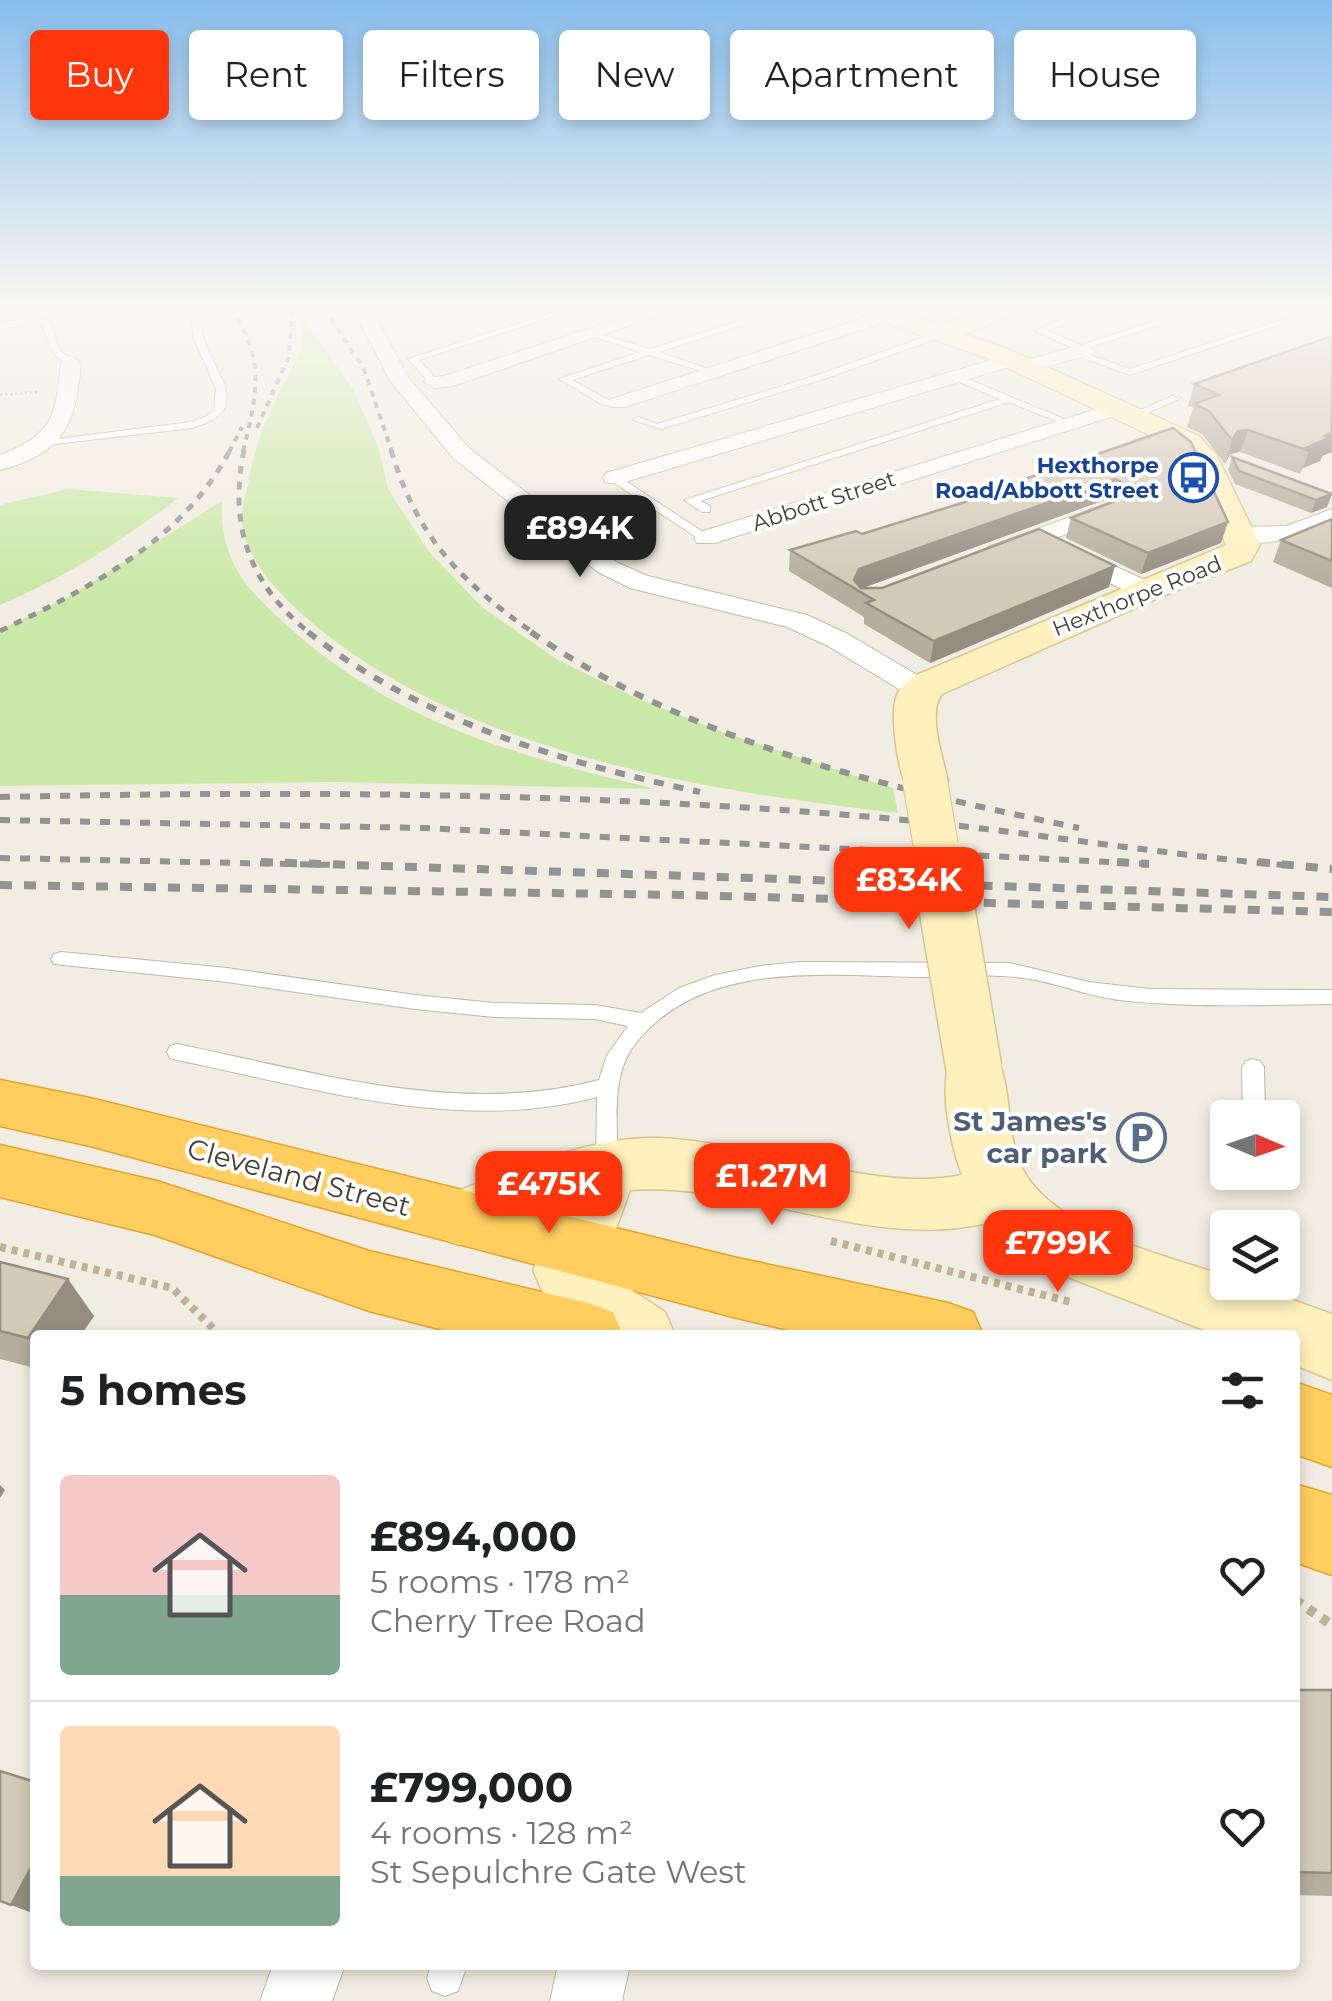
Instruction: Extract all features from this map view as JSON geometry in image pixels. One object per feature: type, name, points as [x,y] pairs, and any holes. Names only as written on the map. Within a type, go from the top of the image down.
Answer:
[{"type":"highway","name":"Cleveland Street","points":[[0,1103],[90,1122],[733,1287],[926,1330]]},
{"type":"highway","points":[[0,1171],[158,1208],[369,1281],[547,1330]]},
{"type":"highway","points":[[1300,1420],[1332,1431]]},
{"type":"highway","points":[[1300,1525],[1332,1536]]},
{"type":"street","points":[[0,464],[42,444],[64,422],[67,401]]},
{"type":"street","points":[[418,401],[461,453],[607,567],[639,582],[797,621],[838,640],[922,690],[917,696],[915,716],[925,781],[985,1154],[1000,1193],[1030,1225],[1073,1250],[1287,1330]]},
{"type":"street","points":[[618,403],[623,401]]},
{"type":"street","points":[[614,478],[869,401]]},
{"type":"street","name":"Hexthorpe Road","points":[[922,690],[1145,590],[1239,554],[1243,545],[1240,534],[1202,456],[1179,437],[1098,401]]},
{"type":"street","name":"Abbott Street","points":[[706,538],[1069,424],[1122,413]]},
{"type":"street","points":[[980,558],[1111,509]]},
{"type":"street","points":[[1240,534],[1290,533],[1332,516]]},
{"type":"street","points":[[1036,538],[1145,590]]},
{"type":"street","points":[[459,1218],[607,1166],[640,1160],[702,1166],[918,1207],[968,1205],[1000,1193]]},
{"type":"street","points":[[607,1166],[567,1270],[576,1294],[632,1330]]},
{"type":"street","points":[[1300,1335],[1332,1347]]},
{"type":"street","points":[[296,2001],[307,1970]]},
{"type":"street","points":[[586,2001],[593,1970]]},
{"type":"lane","points":[[42,444],[192,425],[212,418],[219,411],[220,401]]},
{"type":"lane","points":[[606,401],[618,403]]},
{"type":"lane","points":[[638,420],[657,427],[741,401]]},
{"type":"lane","points":[[706,509],[690,500],[1006,401]]},
{"type":"lane","points":[[1013,401],[1069,424]]},
{"type":"lane","points":[[1122,413],[1164,401]]},
{"type":"lane","points":[[614,478],[706,538]]},
{"type":"lane","points":[[61,959],[227,975],[416,1002],[494,1010],[595,1012],[644,1021]]},
{"type":"lane","points":[[607,1166],[608,1086],[625,1042],[644,1021],[710,982],[761,973],[820,970],[1024,971],[1089,989],[1225,999],[1332,997]]},
{"type":"lane","points":[[177,1052],[419,1101],[526,1102],[608,1086]]},
{"type":"lane","points":[[1253,1067],[1254,1100]]},
{"type":"path","points":[[816,1236],[891,1260],[1084,1305]]},
{"type":"path","points":[[0,1248],[172,1288],[215,1330]]},
{"type":"path","points":[[1300,1604],[1332,1626]]},
{"type":"green space","points":[[274,401],[358,401],[379,449],[388,489],[429,552],[483,608],[558,660],[632,696],[725,733],[893,788],[898,813],[742,792],[584,757],[507,732],[433,700],[365,662],[303,615],[271,583],[253,557],[242,514],[262,432]]},
{"type":"green space","points":[[68,489],[178,498],[92,558],[0,605],[0,505]]},
{"type":"green space","points":[[222,501],[226,542],[249,588],[291,629],[374,690],[463,733],[557,764],[656,789],[334,782],[0,786],[0,630],[68,597]]},
{"type":"building","points":[[1332,401],[1332,433],[1306,448],[1309,451],[1248,430],[1238,431],[1232,440],[1209,411],[1194,404]]},
{"type":"building","points":[[1173,428],[1191,442],[1228,522],[1148,553],[1071,518],[1128,496],[1132,487],[1115,479],[859,569],[854,580],[861,588],[882,588],[1039,529],[1115,566],[934,641],[866,603],[874,600],[790,550],[856,531],[862,534],[1007,489],[1002,487]]},
{"type":"building","points":[[1232,457],[1332,494],[1316,500],[1239,471]]},
{"type":"building","points":[[1332,519],[1332,561],[1281,540]]},
{"type":"building","points":[[0,1262],[68,1279],[28,1338],[0,1331]]},
{"type":"building","points":[[1300,1690],[1332,1690],[1332,1873],[1300,1872]]},
{"type":"building","points":[[0,1771],[30,1780],[30,1869],[11,1905],[0,1901]]},
{"type":"railway","points":[[243,452],[254,401]]},
{"type":"railway","points":[[257,428],[269,401]]},
{"type":"railway","points":[[375,401],[392,452]]},
{"type":"railway","points":[[229,452],[242,427]]},
{"type":"railway","points":[[0,631],[67,598],[160,536],[211,482],[230,450]]},
{"type":"railway","points":[[244,450],[239,504],[249,552],[273,596],[311,634]]},
{"type":"railway","points":[[391,450],[414,509],[445,556],[485,596],[535,634]]},
{"type":"railway","points":[[308,632],[397,690],[445,714],[545,752],[700,792]]},
{"type":"railway","points":[[531,632],[593,671],[725,733],[865,778],[1079,828]]},
{"type":"railway","points":[[0,797],[318,794],[742,807],[903,820],[1284,865]]},
{"type":"railway","points":[[0,820],[426,828],[1149,864],[1117,862]]},
{"type":"railway","points":[[0,858],[338,865]]},
{"type":"railway","points":[[261,862],[1332,897]]},
{"type":"railway","points":[[1258,862],[1332,869]]},
{"type":"railway","points":[[0,885],[684,895],[1332,912]]},
{"type":"place","name":"Hexthorpe Road/Abbott Street","points":[[1194,478]]},
{"type":"place","name":"St James's car park","points":[[1142,1137]]}]
